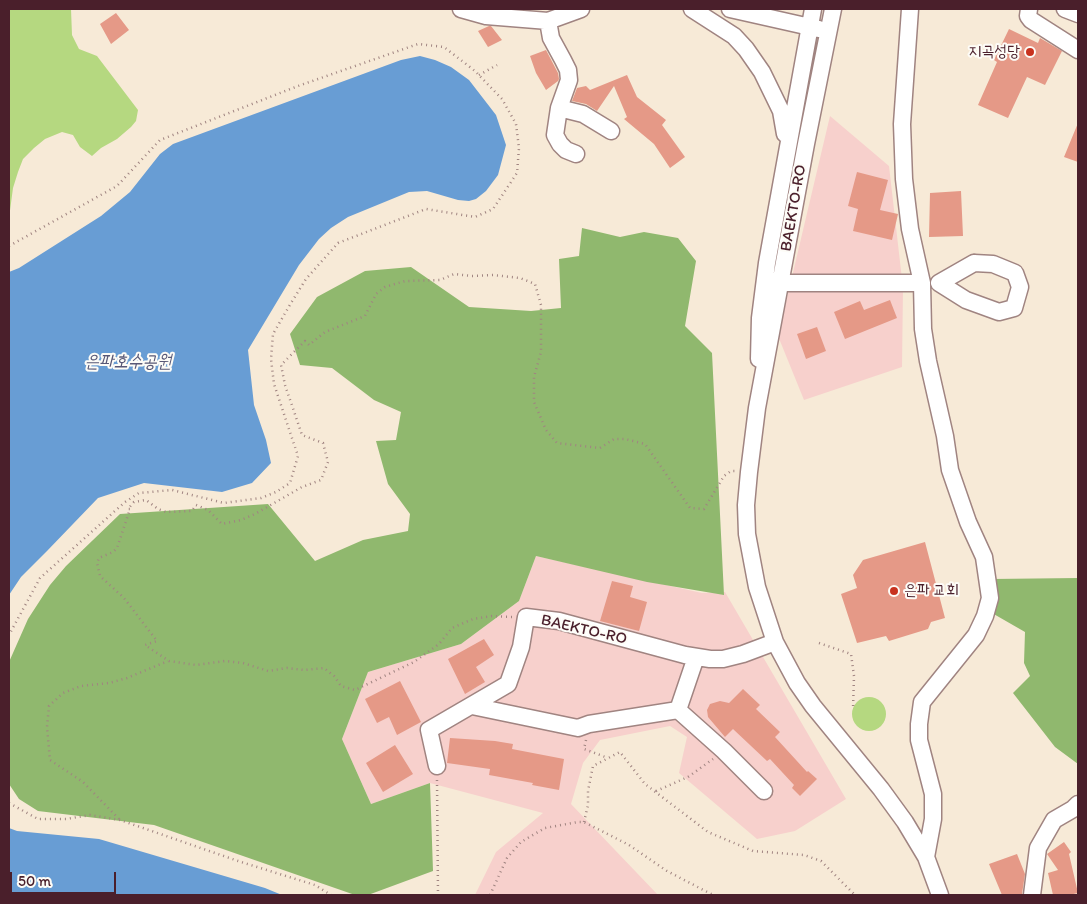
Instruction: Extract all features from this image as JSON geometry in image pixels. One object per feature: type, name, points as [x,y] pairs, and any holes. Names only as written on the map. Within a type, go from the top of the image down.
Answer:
[{"type":"street","points":[[462,9],[486,16],[548,21],[581,9]]},
{"type":"street","points":[[692,9],[734,36],[762,72],[781,111],[785,127],[785,159]]},
{"type":"street","points":[[730,9],[828,32]]},
{"type":"street","name":"BAEKTO-RO","points":[[813,9],[785,159],[773,282],[749,472],[746,505],[747,534],[757,587],[775,642],[813,706],[881,789],[905,822],[926,857],[940,895]]},
{"type":"street","name":"BAEKTO-RO","points":[[773,282],[806,144],[833,9]]},
{"type":"street","points":[[910,9],[902,133],[904,179],[910,229],[922,282],[923,329],[950,470],[968,522],[984,557],[990,598],[985,616],[976,635],[922,702],[918,724],[918,740],[932,794],[933,819],[926,857]]},
{"type":"street","points":[[1029,9],[1028,16],[1031,20],[1078,50]]},
{"type":"street","points":[[1065,9],[1078,14]]},
{"type":"street","points":[[548,21],[551,38],[568,70],[569,80],[559,108],[555,135],[566,150],[576,154]]},
{"type":"street","points":[[559,108],[583,114],[611,131]]},
{"type":"street","points":[[773,282],[922,282]]},
{"type":"street","name":"BAEKTO-RO","points":[[437,766],[429,730],[508,684],[521,647],[526,617],[559,621],[696,657],[723,659],[775,642]]},
{"type":"street","points":[[678,710],[696,657]]},
{"type":"street","points":[[472,706],[578,728],[589,724],[678,710],[724,750],[764,791]]},
{"type":"street","points":[[1032,895],[1038,848],[1054,820],[1074,809],[1078,804]]},
{"type":"path","points":[[9,246],[117,186],[160,140],[298,86],[418,44],[444,47],[479,75],[502,99],[516,124],[519,148],[517,173],[493,209],[475,217],[426,209],[338,243],[306,279],[273,334],[271,359],[274,384],[298,456],[290,482],[276,492],[261,498],[224,504],[172,490],[139,493],[125,502],[40,578],[9,635]]},
{"type":"path","points":[[479,75],[497,65]]},
{"type":"path","points":[[526,617],[492,616],[473,618],[452,628],[439,644],[414,662],[355,690],[341,686],[334,676],[324,668],[268,670],[225,661],[196,665],[169,661],[145,645],[157,641],[124,598],[100,576],[97,563],[99,558],[113,552],[117,548],[130,509],[128,509],[134,502],[146,500],[158,509],[166,512],[192,511],[196,505],[208,510],[222,524],[241,520],[255,514],[302,487],[321,480],[328,462],[323,444],[302,434],[285,385],[281,365],[304,341],[309,345],[325,332],[365,316],[376,294],[385,287],[405,281],[440,280],[454,274],[520,278],[535,284],[541,305],[541,352],[534,377],[534,402],[546,430],[557,443],[600,448],[614,440],[625,439],[645,444],[690,508],[704,509],[724,476],[731,471],[749,472]]},
{"type":"path","points":[[820,644],[851,654],[854,676],[852,709]]},
{"type":"path","points":[[120,820],[83,782],[50,760],[47,727],[49,706],[63,693],[80,686],[109,683],[127,678],[169,661]]},
{"type":"path","points":[[584,749],[609,759]]},
{"type":"path","points":[[656,792],[688,777],[724,750]]},
{"type":"path","points":[[584,822],[593,766],[620,752],[645,784],[708,832],[753,851],[804,855],[821,861],[855,895]]},
{"type":"path","points":[[437,766],[438,895]]},
{"type":"path","points":[[9,803],[38,819],[66,819],[90,816],[120,820],[241,862],[315,885],[330,895]]},
{"type":"path","points":[[490,895],[507,858],[521,842],[545,828],[578,822],[584,822],[629,845],[667,871],[713,895]]},
{"type":"shaded area","points":[[830,116],[889,166],[903,288],[902,367],[804,400],[778,336]]},
{"type":"shaded area","points":[[536,556],[702,593],[725,592],[846,799],[795,831],[757,839],[679,773],[687,737],[670,726],[600,740],[583,763],[571,804],[658,895],[475,895],[496,852],[543,813],[430,783],[371,804],[342,739],[368,672],[461,644],[519,601]]},
{"type":"green space","points":[[9,9],[71,9],[72,35],[79,49],[97,56],[138,110],[136,121],[131,127],[92,156],[80,147],[73,135],[62,132],[45,139],[34,148],[23,159],[18,172],[13,188],[9,218]]},
{"type":"green space","points":[[582,228],[620,237],[644,232],[678,238],[696,261],[685,326],[712,353],[724,595],[647,582],[536,556],[519,601],[461,644],[368,672],[342,739],[371,804],[430,783],[433,871],[368,895],[355,895],[154,825],[38,811],[19,799],[9,784],[9,662],[28,619],[50,585],[66,566],[120,514],[268,504],[315,561],[363,540],[408,531],[410,514],[388,484],[376,441],[396,440],[401,412],[374,400],[332,368],[300,365],[290,334],[317,297],[365,271],[411,267],[469,307],[531,311],[561,308],[559,259],[579,256]]},
{"type":"green space","points":[[1078,578],[1078,764],[1055,747],[1013,693],[1030,676],[1024,663],[1025,632],[985,609],[992,579]]},
{"type":"green space","points":[[869,697],[876,698],[881,702],[885,707],[885,721],[881,726],[876,730],[869,731],[862,730],[857,726],[853,721],[852,714],[853,707],[857,702],[862,698]]},
{"type":"water","name":"은파호수공원","points":[[420,56],[451,67],[469,80],[496,115],[506,145],[498,175],[486,191],[476,199],[469,201],[458,200],[427,191],[409,192],[348,217],[331,228],[319,239],[299,265],[248,350],[254,405],[266,440],[271,463],[252,483],[222,492],[144,483],[98,498],[21,577],[9,595],[9,272],[19,268],[101,216],[130,192],[160,154],[173,144],[401,60]]},
{"type":"water","points":[[9,828],[17,831],[99,839],[265,888],[282,895],[9,895]]},
{"type":"building","points":[[116,13],[129,30],[111,44],[100,24]]},
{"type":"building","points":[[489,26],[502,40],[488,47],[478,31]]},
{"type":"building","points":[[1009,29],[1038,43],[1040,38],[1062,51],[1045,85],[1027,77],[1008,118],[978,105],[997,62],[994,60]]},
{"type":"building","points":[[546,50],[558,73],[559,79],[546,90],[536,73],[530,56]]},
{"type":"building","points":[[627,75],[637,97],[666,120],[662,125],[685,157],[670,168],[654,144],[624,119],[627,117],[614,86],[597,111],[586,104],[572,101],[577,88],[586,86],[590,90]]},
{"type":"building","points":[[1078,123],[1078,162],[1064,157]]},
{"type":"building","points":[[857,172],[888,180],[880,210],[898,214],[892,240],[853,231],[858,209],[848,206]]},
{"type":"building","points":[[961,191],[963,236],[929,237],[930,193]]},
{"type":"building","points":[[890,300],[897,318],[845,339],[834,312],[860,301],[864,310]]},
{"type":"building","points":[[817,327],[826,351],[806,359],[797,334]]},
{"type":"building","name":"은파 교회","points":[[925,542],[945,618],[931,622],[928,629],[889,641],[886,636],[857,643],[841,594],[857,588],[853,575],[863,560]]},
{"type":"building","points":[[612,581],[633,586],[630,597],[647,602],[639,631],[600,621]]},
{"type":"building","points":[[484,639],[494,655],[476,667],[485,682],[465,694],[448,659]]},
{"type":"building","points":[[400,681],[421,722],[397,735],[389,717],[377,723],[365,699]]},
{"type":"building","points":[[743,689],[760,705],[756,709],[780,732],[775,737],[807,772],[817,779],[800,796],[792,788],[794,785],[770,759],[767,761],[733,729],[725,737],[708,717],[707,710],[710,704],[720,701],[729,703]]},
{"type":"building","points":[[450,738],[513,744],[512,749],[564,759],[559,790],[489,775],[490,769],[447,763]]},
{"type":"building","points":[[395,745],[413,774],[383,792],[366,763]]},
{"type":"building","points":[[1064,842],[1071,852],[1069,854],[1078,893],[1053,895],[1048,873],[1058,870],[1047,854]]},
{"type":"building","points":[[1017,854],[1025,874],[1022,894],[1002,895],[989,864]]},
{"type":"place","name":"지곡성당","points":[[1030,52]]},
{"type":"place","name":"은파 교회","points":[[894,591]]}]
